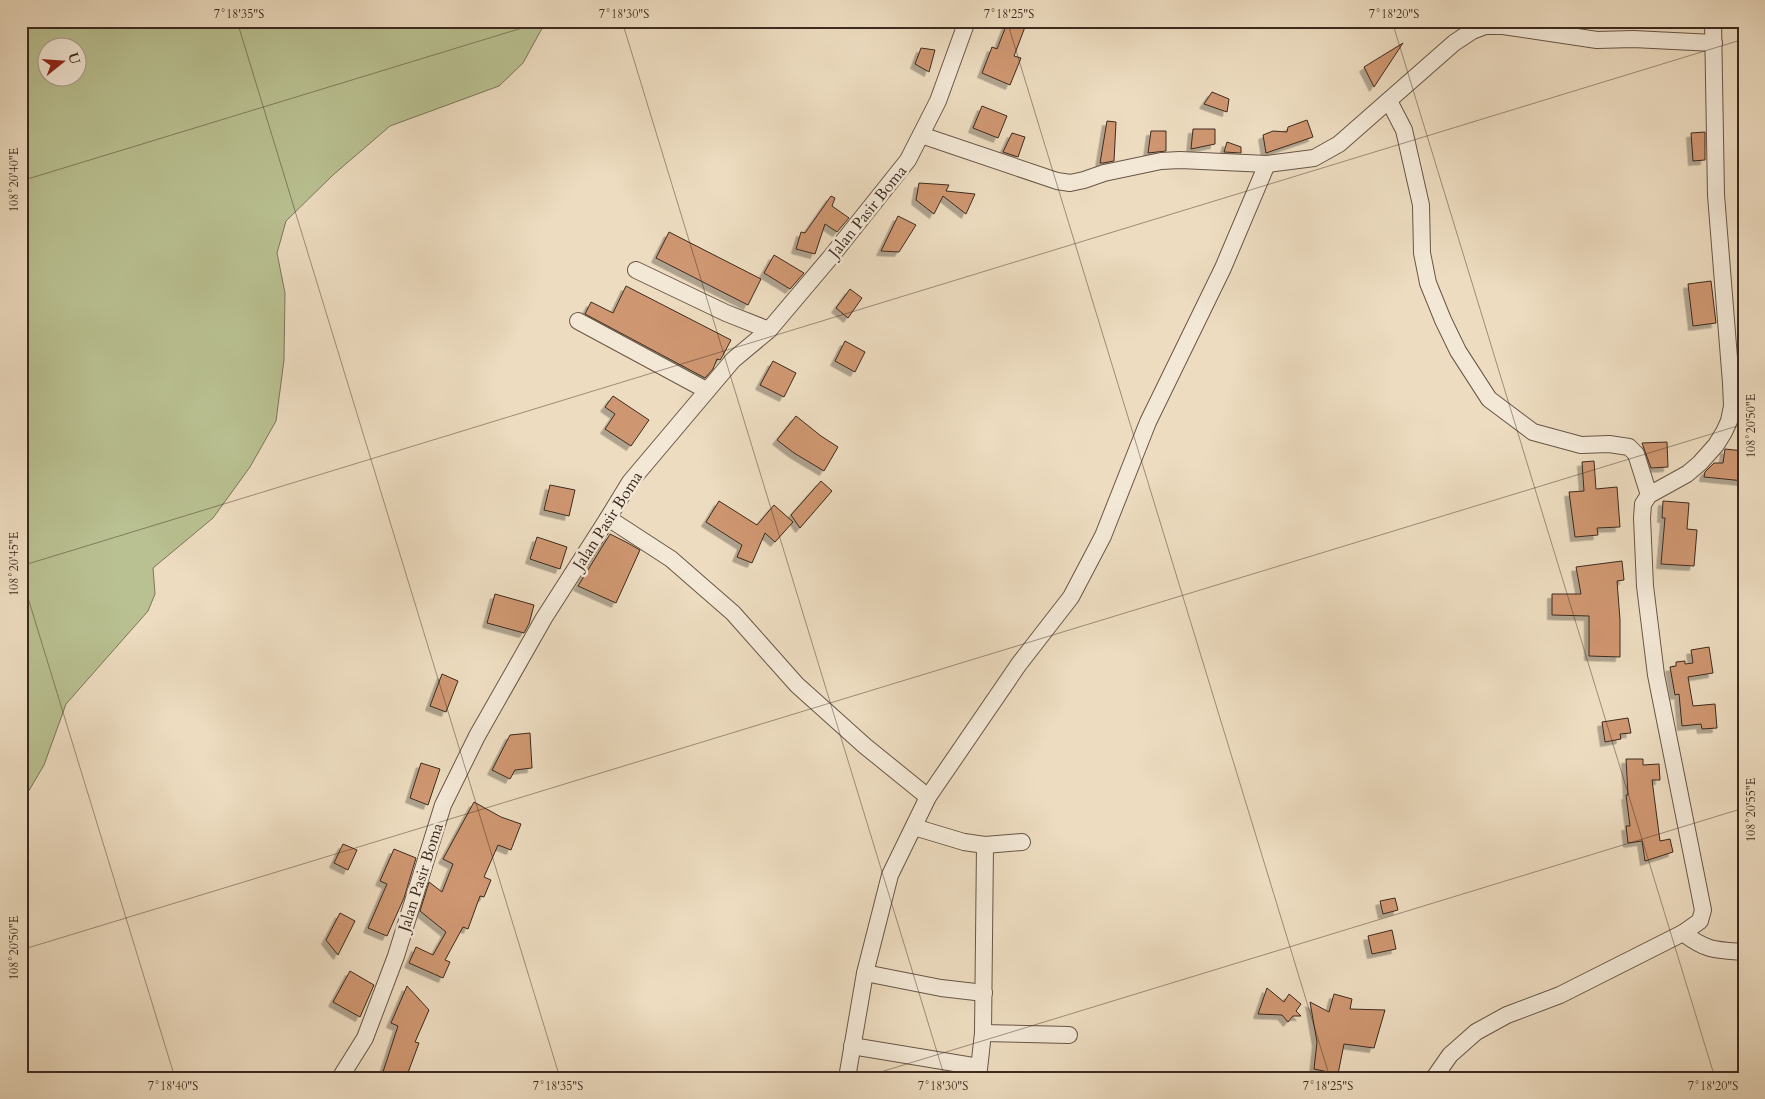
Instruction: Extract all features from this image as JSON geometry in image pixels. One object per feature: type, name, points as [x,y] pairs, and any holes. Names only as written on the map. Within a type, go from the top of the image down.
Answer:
[{"type":"street","name":"Jalan Pasir Boma","points":[[340,1078],[365,1038],[396,956],[443,805],[477,736],[544,618],[630,482],[732,360],[769,330],[829,259],[908,160],[938,101],[966,21]]},
{"type":"street","points":[[1434,1078],[1450,1055],[1476,1032],[1507,1016],[1560,995],[1683,933],[1700,921],[1703,910],[1656,675],[1645,586],[1642,524],[1643,504],[1649,495],[1687,474],[1700,463],[1716,445],[1724,432],[1729,421],[1732,406],[1716,195],[1713,21]]},
{"type":"street","points":[[921,135],[1057,181],[1070,183],[1125,168],[1161,161],[1180,160],[1267,164],[1314,158],[1339,144],[1454,43],[1472,31],[1485,26],[1503,26],[1597,40],[1633,39],[1714,44]]},
{"type":"street","points":[[1389,101],[1404,130],[1421,205],[1422,253],[1428,283],[1458,351],[1489,400],[1533,432],[1581,445],[1609,444],[1629,447],[1636,454],[1649,495]]},
{"type":"street","points":[[847,1078],[865,973],[890,875],[928,797],[1019,664],[1071,597],[1103,536],[1148,422],[1223,268],[1267,164]]},
{"type":"street","points":[[636,270],[726,313],[769,330]]},
{"type":"street","points":[[578,321],[706,390]]},
{"type":"street","points":[[608,518],[670,559],[733,613],[797,685],[865,746],[928,797]]},
{"type":"street","points":[[914,827],[964,842],[986,845],[1022,842]]},
{"type":"street","points":[[852,1046],[978,1072],[983,1032],[986,845]]},
{"type":"street","points":[[1683,933],[1711,950],[1744,952]]},
{"type":"street","points":[[865,973],[941,988],[984,993]]},
{"type":"street","points":[[983,1032],[1070,1035]]},
{"type":"green space","points":[[21,21],[546,21],[523,63],[499,86],[390,126],[333,175],[286,221],[277,253],[285,293],[284,360],[276,421],[250,467],[213,518],[153,568],[155,594],[148,611],[66,704],[44,765],[21,804]]},
{"type":"building","points":[[1008,21],[1025,27],[1014,56],[1021,58],[1010,85],[982,73],[992,47],[997,49]]},
{"type":"building","points":[[1403,43],[1374,87],[1364,67]]},
{"type":"building","points":[[921,48],[935,50],[929,72],[915,64]]},
{"type":"building","points":[[1212,92],[1229,99],[1227,112],[1204,104]]},
{"type":"building","points":[[982,106],[1007,116],[998,138],[973,128]]},
{"type":"building","points":[[1307,120],[1313,137],[1266,153],[1263,135],[1273,131],[1287,132],[1288,127]]},
{"type":"building","points":[[1107,121],[1116,122],[1114,161],[1100,163]]},
{"type":"building","points":[[1193,129],[1215,129],[1215,144],[1191,149]]},
{"type":"building","points":[[1151,131],[1166,131],[1166,151],[1148,153]]},
{"type":"building","points":[[1705,132],[1705,160],[1693,161],[1691,133]]},
{"type":"building","points":[[1012,133],[1025,137],[1018,157],[1003,152]]},
{"type":"building","points":[[1227,142],[1241,147],[1241,153],[1224,152]]},
{"type":"building","points":[[919,183],[949,185],[946,191],[975,194],[966,214],[943,196],[934,214],[916,200]]},
{"type":"building","points":[[831,196],[835,198],[832,206],[849,218],[837,232],[825,224],[815,254],[796,249],[801,232],[805,233]]},
{"type":"building","points":[[898,216],[916,225],[899,252],[881,251]]},
{"type":"building","points":[[669,232],[761,279],[748,305],[656,258]]},
{"type":"building","points":[[774,255],[804,273],[790,289],[764,273]]},
{"type":"building","points":[[1711,281],[1716,323],[1693,326],[1688,284]]},
{"type":"building","points":[[626,286],[731,340],[720,360],[717,359],[713,369],[705,378],[585,314],[591,302],[613,313]]},
{"type":"building","points":[[850,289],[862,298],[848,318],[836,308]]},
{"type":"building","points":[[845,341],[865,352],[855,372],[835,361]]},
{"type":"building","points":[[773,361],[796,373],[784,397],[760,385]]},
{"type":"building","points":[[613,396],[649,420],[631,446],[605,429],[615,414],[605,407]]},
{"type":"building","points":[[796,416],[838,447],[824,471],[777,440]]},
{"type":"building","points":[[1667,442],[1668,467],[1651,468],[1642,443]]},
{"type":"building","points":[[1725,449],[1744,451],[1744,481],[1704,477],[1705,472],[1714,463],[1723,463]]},
{"type":"building","points":[[1594,461],[1596,489],[1617,487],[1620,527],[1597,528],[1598,535],[1575,537],[1569,492],[1584,491],[1582,462]]},
{"type":"building","points":[[821,481],[832,491],[800,528],[791,515]]},
{"type":"building","points":[[550,485],[575,490],[569,516],[544,510]]},
{"type":"building","points":[[719,501],[757,525],[774,505],[793,522],[775,542],[765,533],[752,563],[737,557],[742,545],[706,522]]},
{"type":"building","points":[[1663,501],[1689,503],[1687,529],[1697,530],[1694,566],[1661,564],[1665,518],[1662,518]]},
{"type":"building","points":[[610,534],[640,550],[616,603],[578,586]]},
{"type":"building","points":[[537,537],[567,547],[560,569],[530,559]]},
{"type":"building","points":[[1622,561],[1624,580],[1617,581],[1620,657],[1589,656],[1589,616],[1552,615],[1552,594],[1581,594],[1576,567]]},
{"type":"building","points":[[495,594],[534,605],[529,624],[524,633],[487,623]]},
{"type":"building","points":[[1709,647],[1713,673],[1688,677],[1693,706],[1715,704],[1717,728],[1702,729],[1701,724],[1682,726],[1679,694],[1675,695],[1670,667],[1676,666],[1676,662],[1685,661],[1685,664],[1693,663],[1691,650]]},
{"type":"building","points":[[442,674],[458,681],[446,712],[430,706]]},
{"type":"building","points":[[1628,718],[1631,733],[1620,734],[1621,739],[1605,742],[1602,722]]},
{"type":"building","points":[[530,733],[532,768],[515,770],[510,779],[492,770],[510,735]]},
{"type":"building","points":[[1626,759],[1643,759],[1643,765],[1659,764],[1660,780],[1652,780],[1660,841],[1670,839],[1673,852],[1645,861],[1642,841],[1628,843],[1626,826],[1630,826],[1626,795],[1628,795]]},
{"type":"building","points":[[421,763],[440,769],[428,805],[410,798]]},
{"type":"building","points":[[474,802],[501,817],[521,824],[511,850],[498,845],[484,877],[491,880],[484,897],[480,896],[468,929],[463,927],[445,960],[450,962],[443,978],[409,963],[416,947],[433,955],[446,932],[420,911],[429,882],[442,892],[453,864],[443,859]]},
{"type":"building","points":[[343,844],[357,850],[348,870],[334,863]]},
{"type":"building","points":[[394,849],[416,858],[404,898],[387,936],[368,928],[387,884],[380,881]]},
{"type":"building","points":[[1395,898],[1398,910],[1383,914],[1380,901]]},
{"type":"building","points":[[340,913],[355,921],[338,955],[326,940]]},
{"type":"building","points":[[1392,930],[1396,949],[1372,954],[1368,936]]},
{"type":"building","points":[[350,971],[374,985],[360,1017],[333,1002]]},
{"type":"building","points":[[407,986],[429,1010],[415,1042],[419,1043],[406,1078],[381,1078],[398,1026],[391,1023]]},
{"type":"building","points":[[1267,988],[1284,1002],[1289,994],[1301,1004],[1296,1011],[1301,1016],[1293,1016],[1288,1022],[1282,1015],[1258,1014]]},
{"type":"building","points":[[1334,994],[1352,999],[1350,1009],[1385,1010],[1374,1048],[1344,1044],[1338,1074],[1314,1069],[1317,1042],[1310,1002],[1329,1012]]}]
